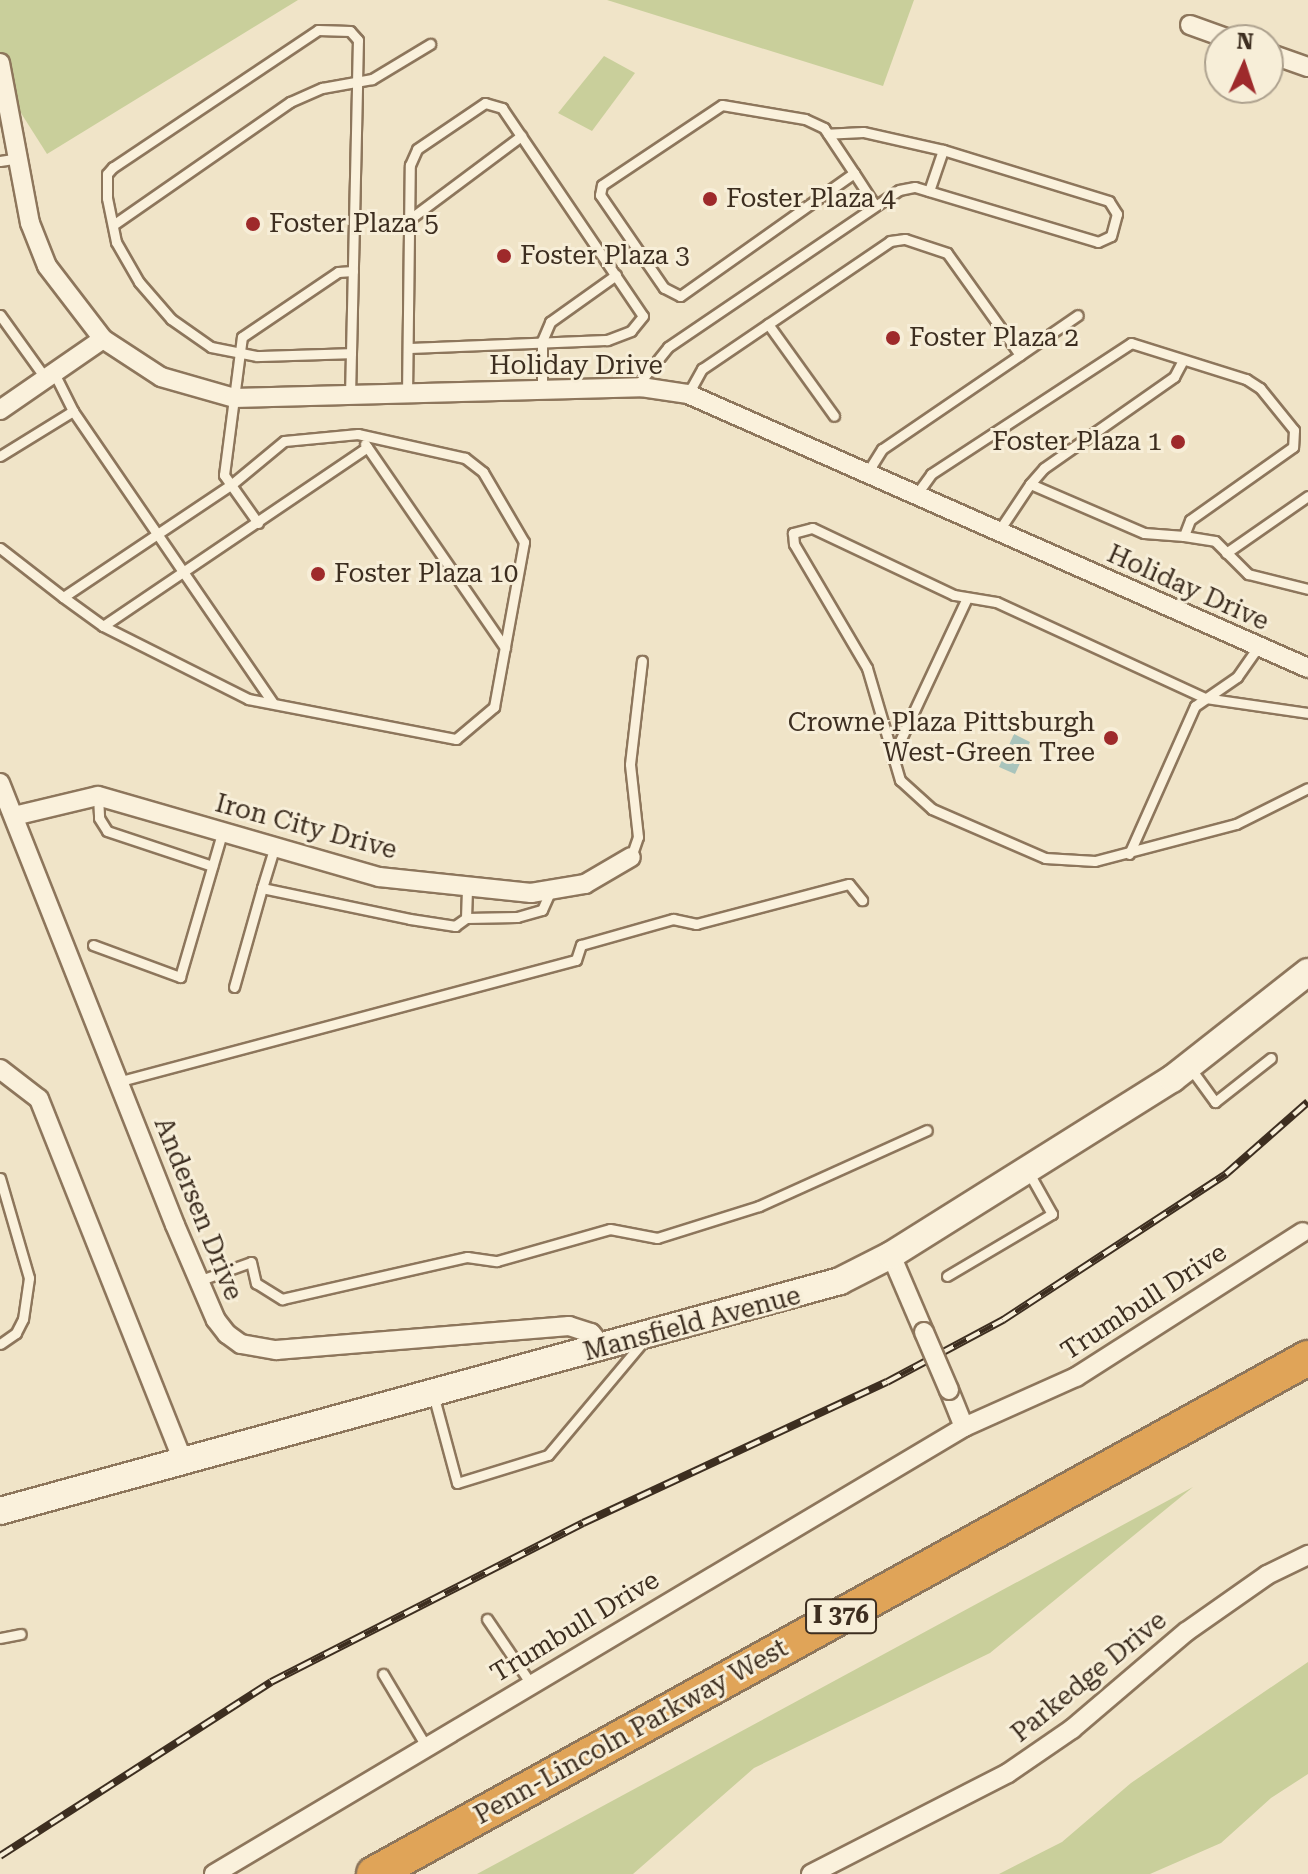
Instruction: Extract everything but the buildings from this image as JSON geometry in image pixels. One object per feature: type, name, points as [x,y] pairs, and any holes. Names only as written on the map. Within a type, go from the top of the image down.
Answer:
[{"type":"highway","name":"Penn-Lincoln Parkway West","points":[[374,1874],[1308,1358]]},
{"type":"highway","name":"Penn-Lincoln Parkway West","points":[[423,1874],[1308,1384]]},
{"type":"main road","name":"Mansfield Avenue","points":[[0,1511],[815,1291],[891,1255],[1189,1067],[1308,972]]},
{"type":"street","points":[[1190,25],[1204,30]]},
{"type":"street","points":[[1284,59],[1308,67]]},
{"type":"street","name":"Holiday Drive","points":[[0,63],[9,160],[47,266],[103,339],[161,377],[234,398],[636,387],[688,394],[1308,668]]},
{"type":"street","points":[[0,410],[103,339]]},
{"type":"street","name":"Andersen Drive","points":[[0,783],[198,1281],[227,1334],[258,1349],[569,1326],[591,1333],[603,1348]]},
{"type":"street","points":[[14,816],[98,796]]},
{"type":"street","name":"Iron City Drive","points":[[98,796],[379,877],[531,893],[585,884],[631,857]]},
{"type":"street","points":[[0,1069],[39,1099],[183,1461]]},
{"type":"street","name":"Trumbull Drive","points":[[214,1874],[964,1427],[1076,1377],[1306,1229]]},
{"type":"street","points":[[891,1255],[964,1427]]},
{"type":"street","name":"Parkedge Drive","points":[[811,1874],[1008,1773],[1072,1729],[1186,1632],[1267,1575],[1308,1555]]},
{"type":"lane","points":[[350,396],[353,271],[357,83],[356,36],[346,31],[306,33],[109,170],[113,225],[116,242],[139,282],[171,319],[211,347],[240,354],[351,353]]},
{"type":"lane","points":[[113,225],[290,102],[322,88],[357,83],[390,70],[430,44]]},
{"type":"lane","points":[[407,395],[410,165],[417,149],[485,103],[502,108],[643,316],[631,331],[607,340],[408,348]]},
{"type":"lane","points":[[854,173],[680,296],[664,288],[600,195],[602,185],[722,105],[805,119],[828,134],[854,173],[875,205]]},
{"type":"lane","points":[[636,387],[668,347],[899,190],[929,191],[1098,242],[1111,236],[1117,214],[1109,201],[943,150],[863,132],[828,134]]},
{"type":"lane","points":[[410,219],[521,136]]},
{"type":"lane","points":[[929,191],[943,150]]},
{"type":"lane","points":[[688,394],[702,369],[890,241],[905,239],[947,253],[957,262],[1020,355]]},
{"type":"lane","points":[[258,523],[224,475],[242,337],[338,272],[353,271]]},
{"type":"lane","points":[[542,390],[542,341],[550,322],[616,275]]},
{"type":"lane","points":[[0,315],[50,376],[273,703]]},
{"type":"lane","points":[[867,473],[882,449],[1078,315]]},
{"type":"lane","points":[[768,324],[834,416]]},
{"type":"lane","points":[[916,495],[931,474],[1120,345],[1141,345],[1260,388],[1296,439],[1293,447],[1190,520],[1184,536]]},
{"type":"lane","points":[[998,532],[1044,468],[1174,377],[1183,360]]},
{"type":"lane","points":[[0,456],[73,411]]},
{"type":"lane","points":[[358,434],[505,648]]},
{"type":"lane","points":[[0,548],[63,597],[103,626],[248,699],[456,739],[494,707],[524,542],[483,472],[465,458],[358,434],[284,441],[232,484],[63,597]]},
{"type":"lane","points":[[103,626],[367,447]]},
{"type":"lane","points":[[1030,484],[1144,533],[1215,541],[1248,574],[1308,589]]},
{"type":"lane","points":[[1226,553],[1308,496]]},
{"type":"lane","points":[[1308,713],[1205,698],[996,602],[967,598],[812,528],[793,533],[794,544],[867,668],[900,780],[932,809],[1024,851],[1068,862],[1129,854],[1236,824],[1308,788]]},
{"type":"lane","points":[[892,759],[967,598]]},
{"type":"lane","points":[[1129,854],[1195,706],[1237,677],[1258,647]]},
{"type":"lane","points":[[631,857],[638,837],[630,764],[642,661]]},
{"type":"lane","points":[[98,796],[99,818],[107,831],[212,866]]},
{"type":"lane","points":[[93,945],[180,977],[222,833]]},
{"type":"lane","points":[[234,987],[274,849]]},
{"type":"lane","points":[[117,1082],[576,960],[581,945],[673,919],[696,924],[849,884],[862,900]]},
{"type":"lane","points":[[466,918],[467,886]]},
{"type":"lane","points":[[262,888],[455,926],[466,918],[517,917],[542,910],[552,889]]},
{"type":"lane","points":[[1189,1067],[1215,1102],[1271,1058]]},
{"type":"lane","points":[[198,1281],[251,1262],[256,1283],[282,1299],[467,1257],[497,1261],[610,1229],[657,1238],[759,1206],[927,1130]]},
{"type":"lane","points":[[947,1276],[1052,1214],[1028,1170]]},
{"type":"lane","points":[[0,1178],[29,1278],[23,1319],[0,1344]]},
{"type":"lane","points":[[433,1394],[457,1483],[548,1455],[646,1337]]},
{"type":"lane","points":[[487,1619],[531,1684]]},
{"type":"lane","points":[[0,1638],[21,1634]]},
{"type":"lane","points":[[383,1674],[426,1746]]},
{"type":"green space","points":[[0,0],[298,0],[47,154],[0,80]]},
{"type":"green space","points":[[607,0],[914,0],[883,86]]},
{"type":"green space","points":[[604,56],[635,73],[592,131],[558,113]]},
{"type":"green space","points":[[1193,1487],[990,1653],[754,1768],[633,1874],[477,1874]]},
{"type":"green space","points":[[1308,1662],[1308,1774],[1271,1798],[1221,1843],[1150,1874],[999,1874],[1062,1842],[1131,1783]]},
{"type":"water","points":[[1014,734],[1030,742],[1015,774],[999,767]]},
{"type":"railway","points":[[0,1856],[271,1682],[583,1523],[887,1382],[1003,1320],[1226,1174],[1308,1102]]},
{"type":"place","name":"Foster Plaza 4","points":[[710,199]]},
{"type":"place","name":"Foster Plaza 5","points":[[253,224]]},
{"type":"place","name":"Foster Plaza 3","points":[[504,256]]},
{"type":"place","name":"Foster Plaza 2","points":[[893,338]]},
{"type":"place","name":"Foster Plaza 1","points":[[1178,442]]},
{"type":"place","name":"Foster Plaza 10","points":[[318,574]]},
{"type":"place","name":"Crowne Plaza Pittsburgh West-Green Tree","points":[[1111,738]]}]
